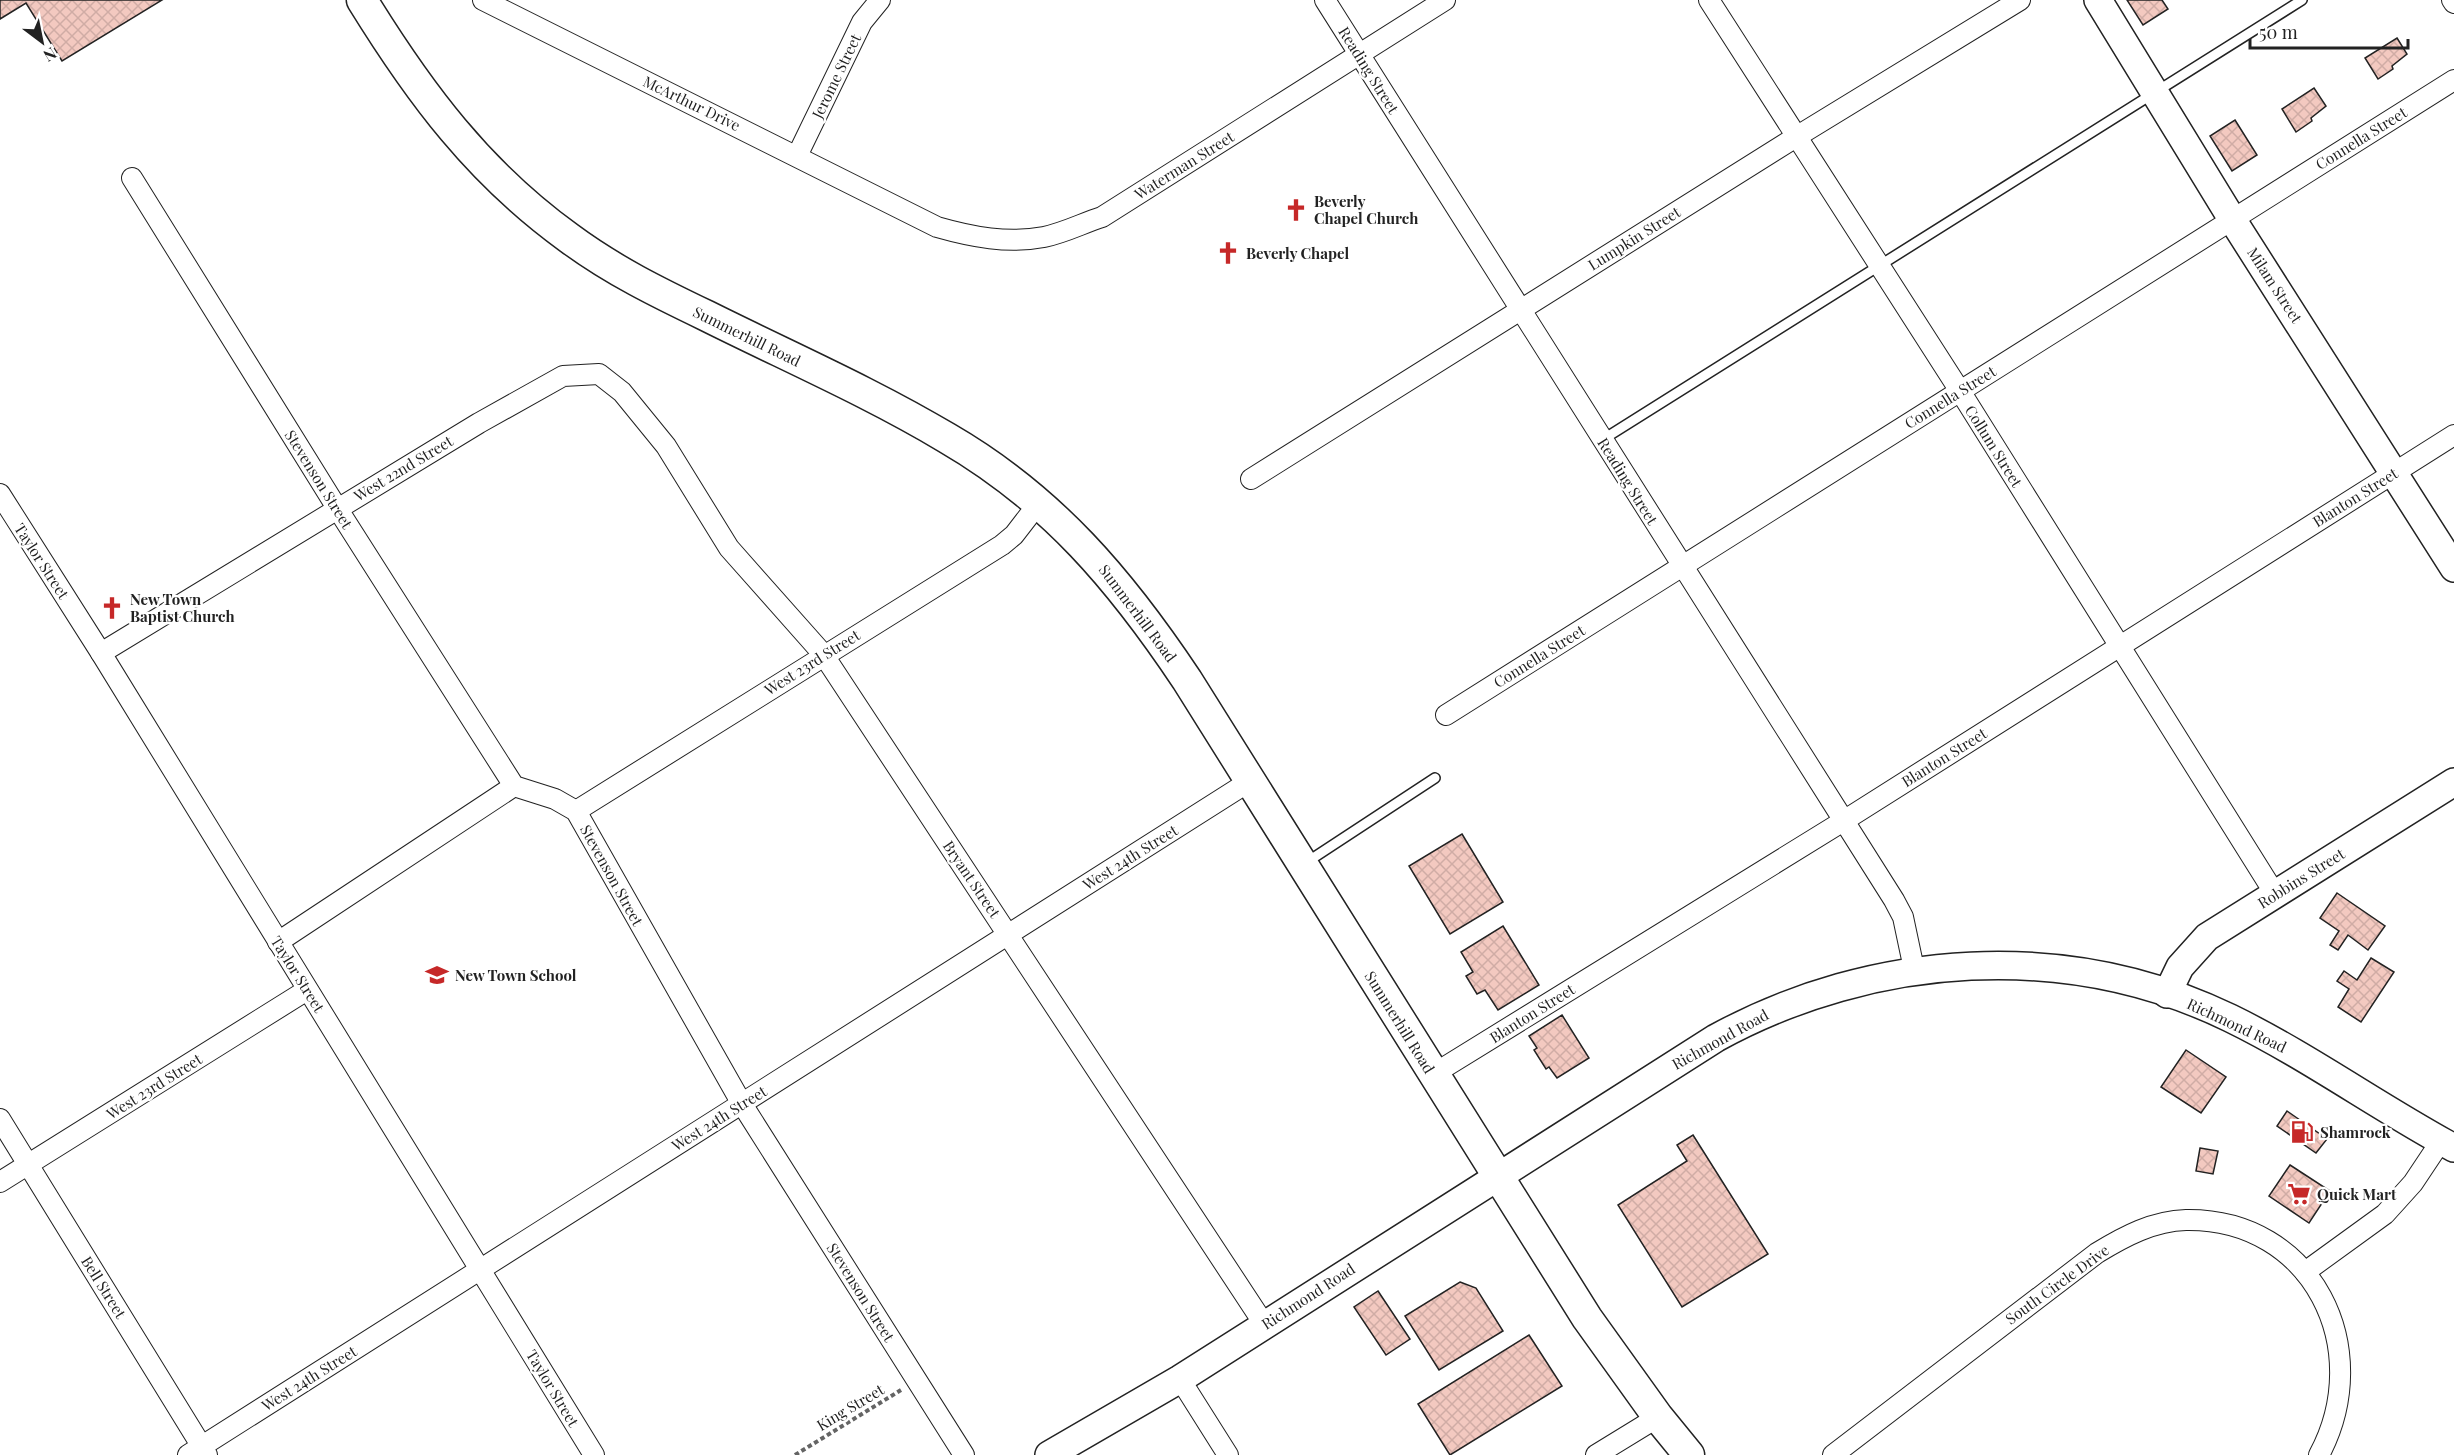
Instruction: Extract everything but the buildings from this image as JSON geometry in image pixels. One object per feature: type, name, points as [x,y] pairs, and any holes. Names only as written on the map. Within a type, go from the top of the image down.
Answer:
[{"type":"main road","name":"Summerhill Road","points":[[362,0],[412,79],[453,133],[523,202],[571,240],[655,291],[948,439],[1005,476],[1094,555],[1140,611],[1250,781],[1432,1075],[1587,1318],[1658,1417],[1689,1455]]},
{"type":"street","name":"McArthur Drive","points":[[483,0],[900,208]]},
{"type":"street","name":"Jerome Street","points":[[797,156],[862,22],[879,0]]},
{"type":"street","name":"Reading Street","points":[[1325,0],[1681,567],[1845,820],[1903,917],[1914,969]]},
{"type":"street","name":"Waterman Street","points":[[900,208],[938,227],[976,238],[1044,237],[1102,217],[1444,0]]},
{"type":"street","name":"Collum Street","points":[[1709,0],[1960,391],[2275,894]]},
{"type":"street","name":"Lumpkin Street","points":[[1251,479],[1796,137],[2020,0]]},
{"type":"street","name":"Milam Street","points":[[2098,0],[2232,219],[2454,568]]},
{"type":"street","name":"Connella Street","points":[[1446,715],[2454,80]]},
{"type":"street","name":"Stevenson Street","points":[[132,178],[337,508],[514,786],[555,799],[576,811],[742,1104],[964,1455]]},
{"type":"street","name":"West 22nd Street","points":[[101,654],[478,423],[563,376],[599,374],[622,392],[666,446]]},
{"type":"street","name":"Blanton Street","points":[[1432,1075],[1845,820],[2454,435]]},
{"type":"street","name":"Bryant Street","points":[[666,446],[729,548],[823,654],[1264,1324]]},
{"type":"street","name":"Taylor Street","points":[[0,495],[101,654],[594,1455]]},
{"type":"street","name":"West 23rd Street","points":[[576,811],[823,654],[1002,545],[1014,535],[1038,504]]},
{"type":"street","name":"West 24th Street","points":[[199,1452],[481,1269],[1250,781]]},
{"type":"street","points":[[278,942],[514,786]]},
{"type":"street","name":"Robbins Street","points":[[2167,994],[2180,967],[2197,945],[2275,894],[2452,787]]},
{"type":"street","name":"Richmond Road","points":[[1049,1455],[1180,1379],[1497,1175],[1716,1038],[1761,1014],[1831,989],[1914,969],[1991,965],[2061,969],[2118,979],[2167,994],[2229,1018],[2282,1045],[2448,1144]]},
{"type":"street","name":"West 23rd Street","points":[[0,1182],[307,990]]},
{"type":"street","name":"Bell Street","points":[[0,1119],[199,1452]]},
{"type":"street","points":[[2305,1272],[2385,1214],[2448,1144]]},
{"type":"street","name":"South Circle Drive","points":[[1833,1455],[2072,1271],[2120,1239],[2142,1229],[2185,1220],[2233,1227],[2282,1249],[2305,1272],[2331,1320],[2341,1360],[2338,1409],[2331,1434],[2319,1455]]},
{"type":"street","points":[[1180,1379],[1228,1455]]},
{"type":"street","points":[[1596,1455],[1658,1417]]},
{"type":"lane","points":[[1602,440],[2302,0]]},
{"type":"lane","points":[[1303,865],[1435,778]]},
{"type":"path","name":"King Street","points":[[795,1455],[917,1380]]},
{"type":"place","name":"Beverly Chapel Church","points":[[1296,210]]},
{"type":"place","name":"Beverly Chapel","points":[[1228,253]]},
{"type":"place","name":"New Town Baptist Church","points":[[112,608]]},
{"type":"place","name":"New Town School","points":[[437,975]]},
{"type":"place","name":"Shamrock","points":[[2302,1132]]},
{"type":"place","name":"Quick Mart","points":[[2299,1194]]}]
